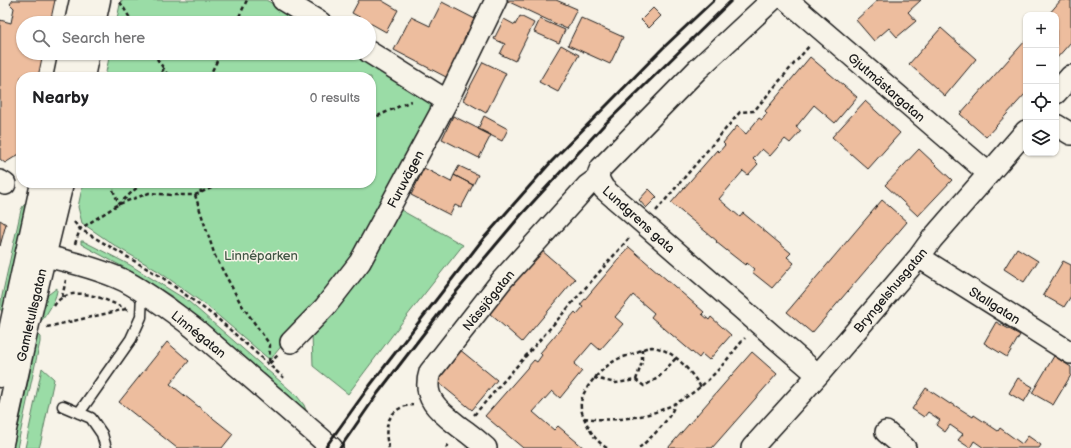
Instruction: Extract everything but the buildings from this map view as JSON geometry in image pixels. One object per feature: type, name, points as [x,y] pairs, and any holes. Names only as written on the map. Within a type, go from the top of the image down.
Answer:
[{"type":"street","points":[[78,16],[81,0]]},
{"type":"street","points":[[283,0],[309,16]]},
{"type":"street","name":"Furuvägen","points":[[291,342],[325,306],[360,262],[440,96],[496,0]]},
{"type":"street","name":"Lundgrens gata","points":[[772,0],[698,69],[601,168],[598,173],[598,178],[604,189],[818,375]]},
{"type":"street","name":"Gjutmästargatan","points":[[787,0],[988,173]]},
{"type":"street","points":[[99,16],[110,1]]},
{"type":"street","points":[[376,56],[440,96]]},
{"type":"street","points":[[66,72],[69,60]]},
{"type":"street","points":[[84,72],[87,60]]},
{"type":"street","points":[[1059,90],[1071,76]]},
{"type":"street","points":[[1059,127],[1071,134]]},
{"type":"street","name":"Bryngelshusgatan","points":[[752,448],[818,375],[920,257],[932,239],[1023,134]]},
{"type":"street","name":"Nässjögatan","points":[[486,448],[442,413],[434,404],[428,392],[427,381],[430,372],[502,280],[586,186],[598,178]]},
{"type":"street","name":"Gamletullsgatan","points":[[0,376],[41,188]]},
{"type":"street","name":"Gamletullsgatan","points":[[1,448],[24,342],[61,188]]},
{"type":"street","name":"Linnégatan","points":[[45,256],[92,269],[124,281],[176,314],[332,448]]},
{"type":"street","name":"Stallgatan","points":[[920,257],[1071,353]]},
{"type":"street","points":[[886,432],[905,448]]},
{"type":"lane","points":[[79,413],[131,339],[141,317],[142,292]]},
{"type":"lane","points":[[63,406],[91,418],[102,434],[106,448]]},
{"type":"path","points":[[239,16],[247,0]]},
{"type":"path","points":[[110,1],[126,16]]},
{"type":"path","points":[[158,60],[166,72]]},
{"type":"path","points":[[212,72],[218,60]]},
{"type":"path","points":[[376,117],[440,96]]},
{"type":"path","points":[[113,188],[119,204]]},
{"type":"path","points":[[80,228],[119,204],[137,188]]},
{"type":"path","points":[[200,188],[200,193]]},
{"type":"path","points":[[119,204],[149,193],[195,195],[212,188]]},
{"type":"path","points":[[195,195],[215,256],[242,304],[270,345],[269,364],[291,342]]},
{"type":"path","points":[[52,309],[62,297],[72,294],[79,294],[90,295],[141,317]]},
{"type":"path","points":[[47,322],[45,328],[126,310]]},
{"type":"path","points":[[584,418],[610,420],[634,418],[664,410],[701,387],[716,373],[747,336]]},
{"type":"path","points":[[606,448],[592,435],[581,410],[581,401],[585,391],[594,378],[605,367],[618,359],[642,349],[652,347],[666,352],[676,358],[701,387]]},
{"type":"path","points":[[636,380],[642,362],[642,349]]},
{"type":"path","points":[[594,378],[616,383],[636,380],[644,386],[664,372],[676,358]]},
{"type":"path","points":[[389,448],[386,436],[387,428],[389,421],[398,409],[410,405],[434,404]]},
{"type":"path","points":[[640,448],[672,413],[675,404]]},
{"type":"green space","points":[[121,0],[266,0],[295,16],[118,16]]},
{"type":"green space","name":"Linnéparken","points":[[109,60],[370,60],[431,98],[429,117],[354,257],[270,360],[207,306],[158,271],[117,247],[82,223],[78,207],[82,188],[376,188],[376,72],[106,72]]},
{"type":"green space","points":[[27,203],[4,314],[0,309],[2,296],[21,210]]},
{"type":"green space","points":[[399,209],[463,245],[348,394],[313,366],[312,334],[345,298],[376,250]]},
{"type":"green space","points":[[81,241],[130,265],[188,301],[297,396],[304,405],[307,413],[173,297],[138,275],[81,244]]},
{"type":"green space","points":[[57,288],[52,304],[40,322],[45,297]]},
{"type":"green space","points":[[35,332],[40,337],[40,342],[17,448],[13,448],[12,431],[18,427],[31,368],[25,360]]},
{"type":"green space","points":[[42,368],[54,379],[41,441],[39,448],[25,448]]},
{"type":"railway","points":[[325,448],[368,388],[483,239],[551,162],[663,48],[714,0]]},
{"type":"railway","points":[[340,448],[378,393],[451,298],[521,215],[603,126],[732,0]]}]
